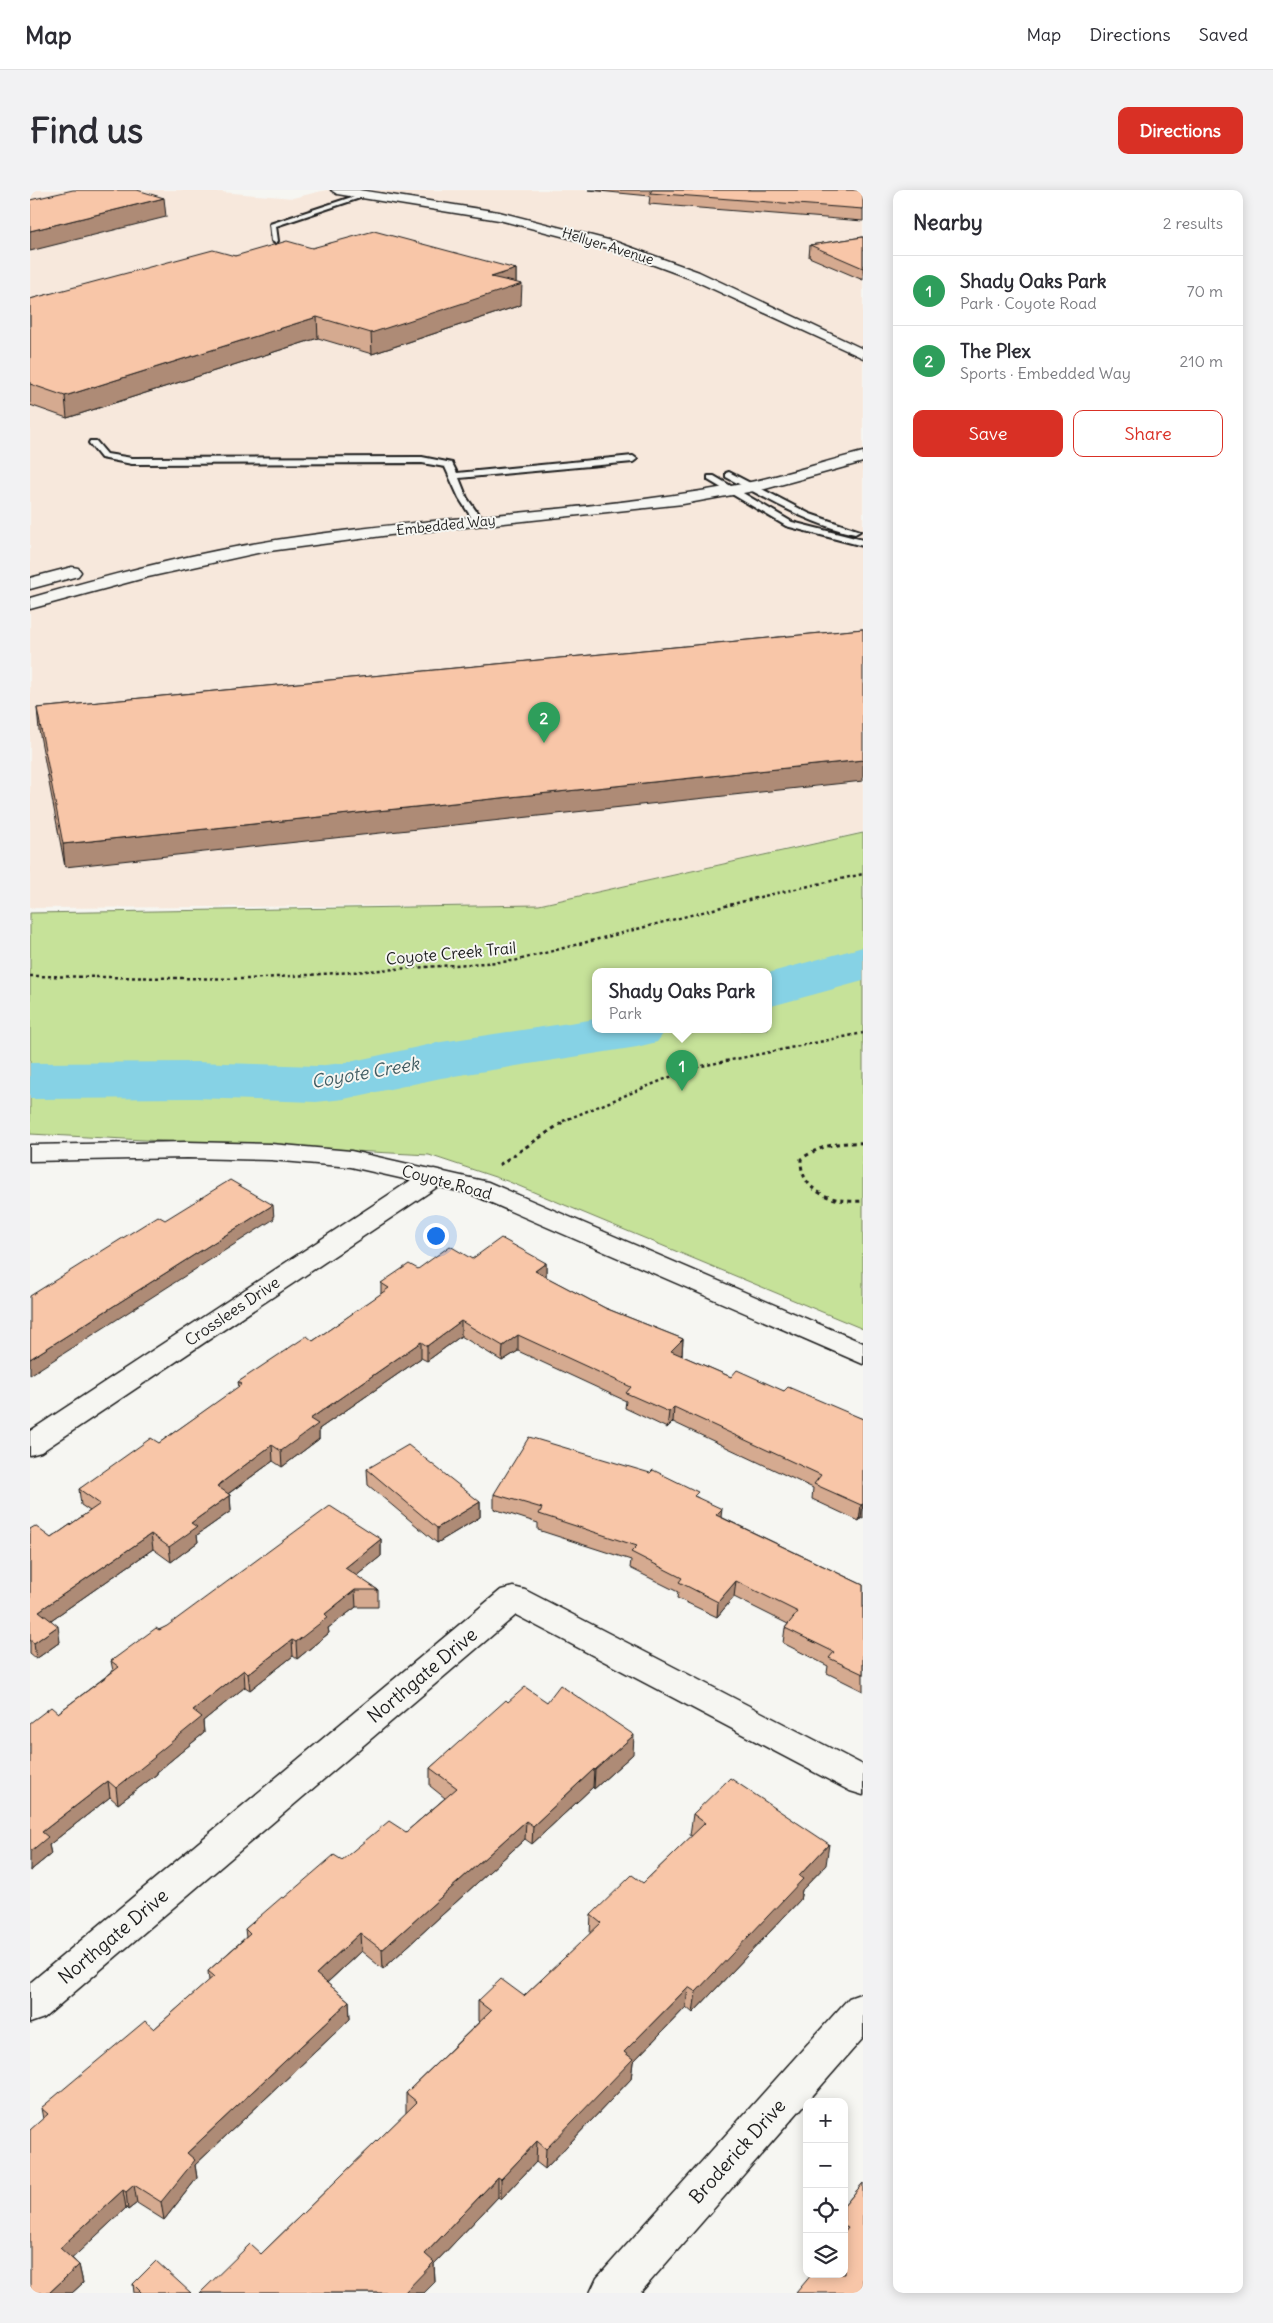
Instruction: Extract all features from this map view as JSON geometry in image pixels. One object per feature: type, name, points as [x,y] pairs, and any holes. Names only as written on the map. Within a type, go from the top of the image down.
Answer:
[{"type":"street","name":"Hellyer Avenue","points":[[336,190],[499,216],[612,245],[694,275],[863,354]]},
{"type":"street","name":"Hellyer Avenue","points":[[407,190],[500,206],[634,240],[662,249]]},
{"type":"street","points":[[612,245],[634,240]]},
{"type":"street","name":"Embedded Way","points":[[693,481],[712,478],[751,486],[820,470],[863,457]]},
{"type":"street","name":"Embedded Way","points":[[30,604],[123,577],[252,549],[340,536],[618,508],[731,483],[755,469]]},
{"type":"street","name":"Embedded Way","points":[[360,517],[638,488]]},
{"type":"street","points":[[208,541],[312,523]]},
{"type":"street","points":[[30,584],[88,568]]},
{"type":"street","name":"Coyote Road","points":[[30,1152],[187,1150],[271,1152],[351,1159],[434,1177],[479,1188],[863,1354]]},
{"type":"street","name":"Crosslees Drive","points":[[30,1445],[434,1177]]},
{"type":"street","name":"Northgate Drive","points":[[30,2006],[513,1599],[863,1781]]},
{"type":"street","name":"Broderick Drive","points":[[612,2293],[863,2010]]},
{"type":"lane","points":[[275,241],[272,225],[367,194]]},
{"type":"lane","points":[[93,443],[104,456],[132,461],[422,460],[449,464],[468,507],[478,522]]},
{"type":"lane","points":[[454,476],[633,459]]},
{"type":"lane","points":[[731,483],[789,524],[863,543]]},
{"type":"lane","points":[[751,486],[813,517],[842,529],[863,533]]},
{"type":"lane","points":[[789,524],[813,517]]},
{"type":"path","name":"Coyote Creek Trail","points":[[30,976],[248,979],[514,960],[764,896],[863,874]]},
{"type":"path","points":[[496,1168],[563,1122],[692,1068],[863,1033]]},
{"type":"path","points":[[863,1143],[838,1142],[817,1148],[801,1159],[801,1173],[810,1187],[829,1198],[854,1202],[863,1201]]},
{"type":"shaded area","points":[[30,190],[197,190],[293,198],[326,190],[863,190],[863,832],[538,905],[30,908]]},
{"type":"green space","points":[[863,833],[863,1329],[507,1181],[429,1155],[30,1134],[30,913],[539,905]]},
{"type":"building","points":[[73,190],[137,190],[164,198],[30,231],[30,200]]},
{"type":"building","points":[[652,190],[863,190],[863,209],[650,193]]},
{"type":"building","points":[[374,231],[516,269],[491,277],[522,284],[371,333],[317,317],[65,396],[30,384],[30,299],[213,250],[235,256],[287,241],[312,248]]},
{"type":"building","points":[[863,237],[863,268],[810,245]]},
{"type":"building","points":[[863,629],[863,760],[63,844],[37,708]]},
{"type":"building","points":[[230,1180],[273,1205],[30,1359],[30,1296],[158,1216],[165,1220]]},
{"type":"building","points":[[501,1238],[546,1263],[535,1271],[605,1308],[683,1339],[671,1351],[731,1377],[737,1370],[784,1391],[788,1387],[863,1419],[863,1504],[861,1505],[814,1484],[821,1475],[674,1407],[669,1412],[626,1393],[631,1387],[518,1335],[503,1346],[461,1321],[427,1346],[421,1342],[310,1419],[318,1424],[281,1451],[272,1445],[217,1486],[230,1495],[191,1523],[197,1527],[169,1547],[151,1534],[39,1611],[58,1626],[34,1643],[30,1640],[30,1529],[35,1526],[51,1538],[100,1504],[79,1489],[151,1438],[159,1443],[242,1384],[238,1382],[307,1336],[313,1341],[389,1288],[381,1283],[409,1264],[418,1269],[450,1246],[472,1259]]},
{"type":"building","points":[[529,1437],[650,1473],[653,1470],[698,1492],[694,1496],[722,1509],[716,1515],[863,1585],[863,1674],[829,1658],[834,1652],[785,1628],[798,1612],[736,1581],[718,1602],[679,1582],[682,1578],[631,1552],[637,1546],[539,1514],[542,1508],[494,1494]]},
{"type":"building","points":[[408,1445],[480,1502],[437,1528],[367,1469]]},
{"type":"building","points":[[330,1506],[381,1539],[345,1568],[378,1590],[355,1590],[325,1614],[328,1617],[296,1642],[292,1640],[248,1674],[244,1670],[193,1710],[202,1717],[155,1757],[116,1788],[108,1781],[42,1832],[48,1837],[30,1852],[30,1723],[51,1707],[58,1713],[119,1667],[111,1661],[156,1628],[159,1630],[167,1626]]},
{"type":"building","points":[[560,1685],[634,1735],[594,1769],[533,1826],[526,1821],[382,1950],[360,1933],[316,1974],[349,2001],[187,2153],[195,2160],[161,2202],[134,2185],[126,2192],[123,2190],[60,2248],[79,2265],[49,2293],[30,2293],[30,2130],[48,2114],[41,2108],[145,2021],[154,2029],[214,1976],[208,1971],[250,1934],[245,1929],[334,1855],[342,1860],[389,1821],[406,1832],[457,1788],[430,1768],[506,1700],[508,1702],[525,1687],[547,1702]]},
{"type":"building","points":[[730,1778],[829,1844],[799,1876],[803,1879],[696,1992],[688,1987],[624,2052],[633,2059],[546,2149],[537,2141],[501,2179],[498,2177],[425,2254],[434,2262],[404,2293],[200,2293],[250,2244],[261,2254],[417,2102],[406,2093],[491,2011],[478,2001],[501,1979],[524,1996],[601,1923],[591,1915],[632,1875],[643,1883],[705,1823],[693,1814]]},
{"type":"building","points":[[863,2183],[863,2293],[796,2293],[809,2278],[848,2278],[848,2201]]},
{"type":"building","points":[[156,2261],[191,2293],[142,2293],[133,2284]]},
{"type":"waterway","name":"Coyote Creek","points":[[772,989],[863,964]]},
{"type":"waterway","name":"Coyote Creek","points":[[30,1081],[196,1080],[316,1084],[344,1081],[441,1060],[617,1033]]},
{"type":"place","name":"The Plex","points":[[544,743]]},
{"type":"place","name":"Shady Oaks Park","points":[[682,1091]]}]
